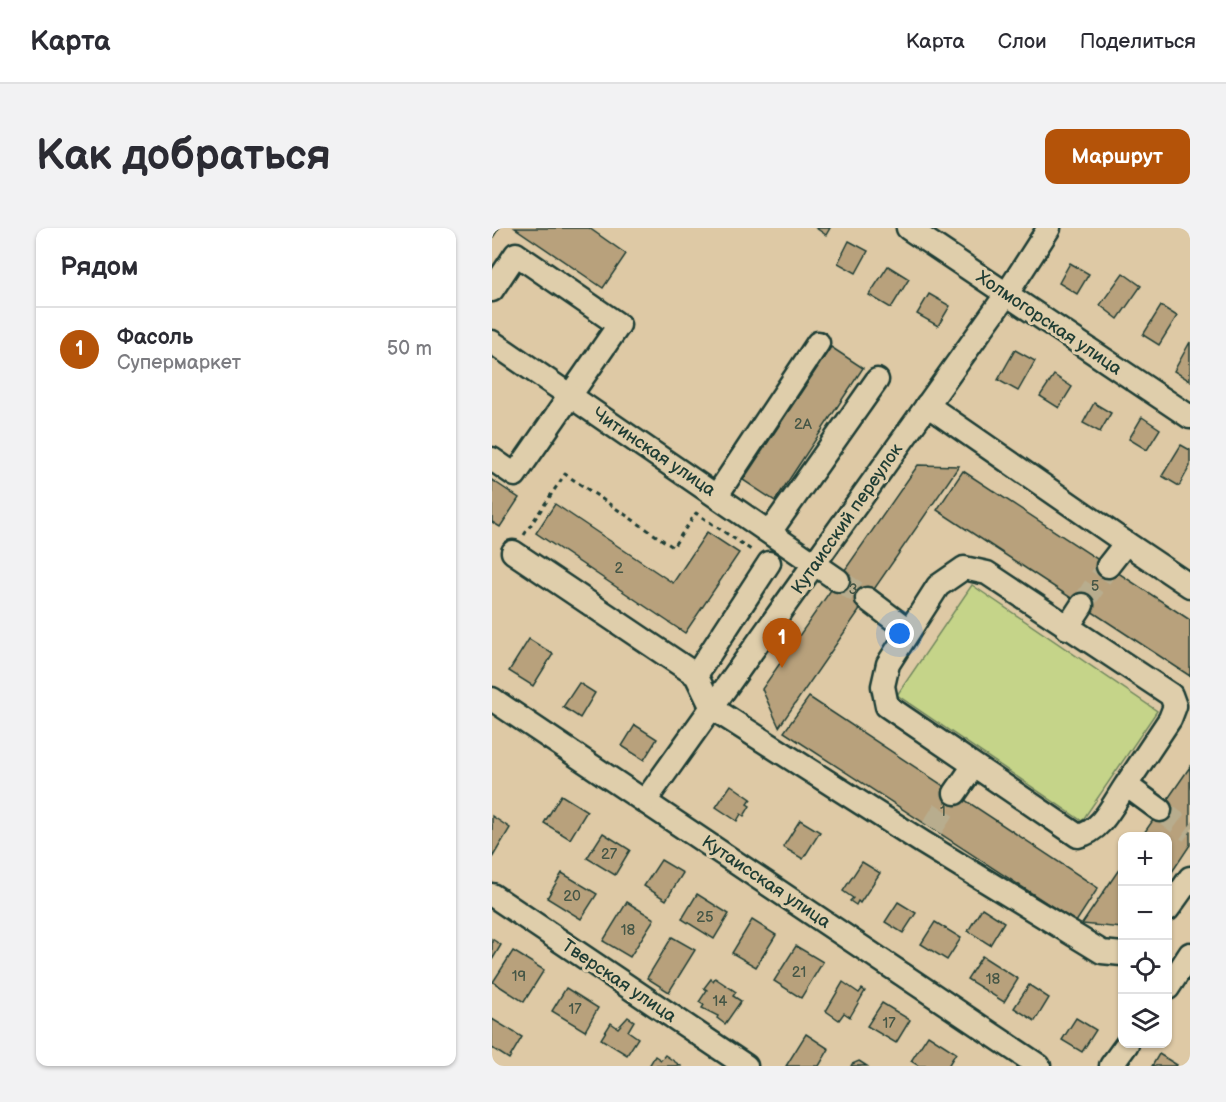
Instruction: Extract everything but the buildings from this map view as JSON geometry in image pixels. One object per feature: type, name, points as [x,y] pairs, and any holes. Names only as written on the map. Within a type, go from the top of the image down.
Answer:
[{"type":"street","name":"Холмогорская улица","points":[[908,228],[1190,417]]},
{"type":"street","name":"Кутаисский переулок","points":[[645,801],[1006,295],[1049,228]]},
{"type":"street","points":[[492,290],[516,254],[619,325],[515,475],[492,459]]},
{"type":"street","name":"Читинская улица","points":[[492,342],[838,580]]},
{"type":"street","points":[[717,495],[818,343]]},
{"type":"street","points":[[770,532],[878,380]]},
{"type":"street","points":[[927,405],[1190,586]]},
{"type":"street","points":[[1108,566],[1126,543]]},
{"type":"street","points":[[513,552],[696,675],[712,708],[927,835],[1102,952],[1118,954]]},
{"type":"street","points":[[696,675],[769,563]]},
{"type":"street","points":[[964,568],[987,573],[1067,628],[1172,695],[1175,706],[1170,719],[1098,826],[1089,834],[1078,836],[973,767],[887,705],[883,686],[888,664],[938,586],[964,568]]},
{"type":"street","points":[[867,599],[908,630]]},
{"type":"street","points":[[1067,628],[1082,605]]},
{"type":"street","name":"Кутаисская улица","points":[[492,699],[1039,1066]]},
{"type":"street","points":[[955,793],[973,767]]},
{"type":"street","points":[[1126,785],[1160,810]]},
{"type":"street","points":[[1172,902],[1190,878]]},
{"type":"street","name":"Тверская улица","points":[[492,895],[746,1066]]},
{"type":"street","points":[[1172,981],[1190,954]]},
{"type":"street","points":[[1111,1066],[1124,1048]]},
{"type":"path","points":[[513,552],[565,474],[673,547],[696,513],[769,563]]},
{"type":"green space","points":[[972,585],[1157,711],[1082,821],[897,695]]},
{"type":"tunnel","points":[[1082,605],[1108,566]]},
{"type":"tunnel","points":[[838,580],[867,599]]},
{"type":"tunnel","points":[[932,828],[955,793]]},
{"type":"tunnel","points":[[1160,810],[1190,832]]},
{"type":"place","name":"Фасоль","points":[[782,668]]}]
